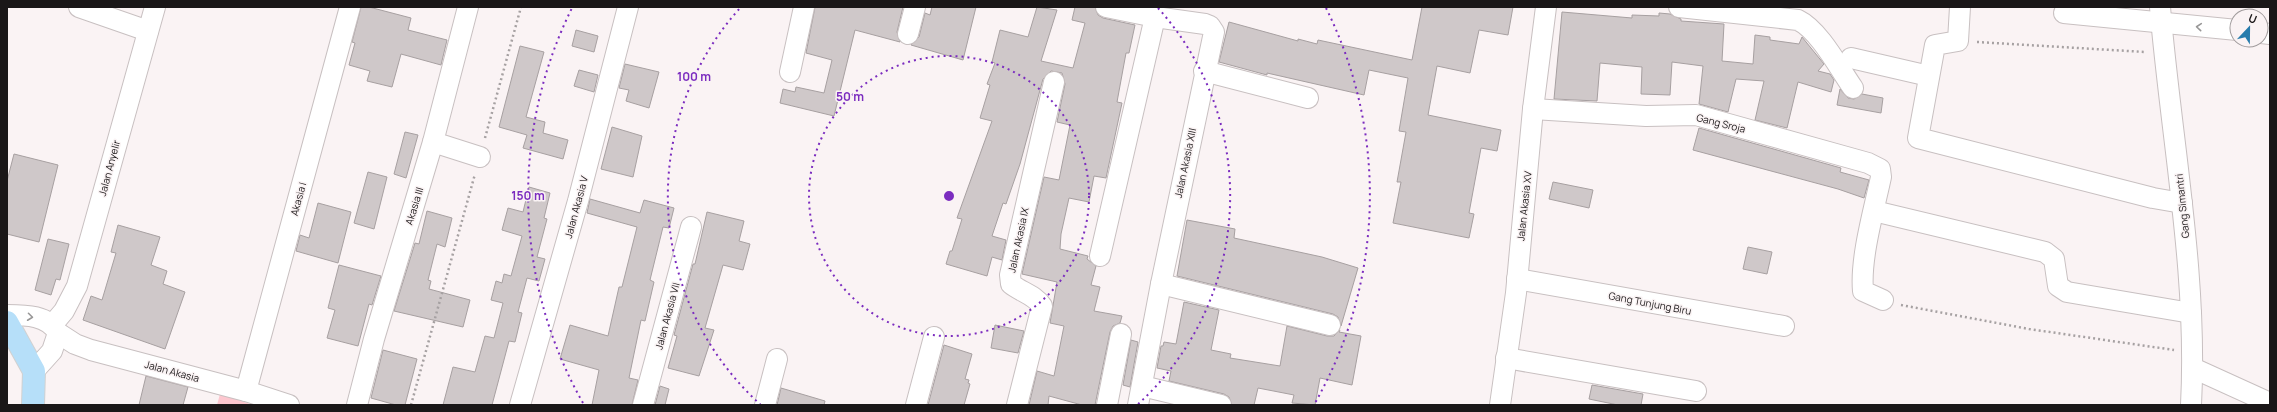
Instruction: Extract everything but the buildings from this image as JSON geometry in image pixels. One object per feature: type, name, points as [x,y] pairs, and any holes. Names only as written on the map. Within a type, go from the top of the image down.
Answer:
[{"type":"main road","points":[[7,322],[34,372],[33,405]]},
{"type":"main road","points":[[7,342],[19,373],[19,405]]},
{"type":"street","points":[[79,7],[148,31]]},
{"type":"street","name":"Jalan Anyelir","points":[[55,328],[77,286],[155,7]]},
{"type":"street","name":"Akasia I","points":[[246,390],[350,7]]},
{"type":"street","name":"Akasia III","points":[[357,405],[374,339],[433,142],[468,7]]},
{"type":"street","name":"Jalan Akasia V","points":[[520,405],[578,200],[628,7]]},
{"type":"street","points":[[790,72],[804,7]]},
{"type":"street","points":[[908,34],[915,7]]},
{"type":"street","name":"Jalan Akasia XIII","points":[[1106,7],[1210,26],[1214,36],[1204,71],[1160,284],[1140,396]]},
{"type":"street","name":"Jalan Akasia XV","points":[[1500,405],[1517,279],[1533,109],[1546,7]]},
{"type":"street","points":[[1679,7],[1798,20],[1804,23],[1814,34],[1853,88]]},
{"type":"street","points":[[1960,7],[1958,41],[1935,45],[1918,138],[2153,198],[2182,203]]},
{"type":"street","points":[[2064,13],[2161,15],[2229,28]]},
{"type":"street","name":"Gang Simantri","points":[[2161,15],[2182,203],[2192,312],[2193,361],[2191,405]]},
{"type":"street","points":[[1100,256],[1155,17]]},
{"type":"street","points":[[1851,58],[1929,76]]},
{"type":"street","points":[[1204,71],[1308,98]]},
{"type":"street","name":"Jalan Akasia IX","points":[[1017,405],[1042,306],[1038,300],[1011,284],[1010,275],[1054,82]]},
{"type":"street","name":"Gang Sroja","points":[[1533,109],[1646,116],[1696,115],[1868,163],[1880,169],[1881,177],[1874,211]]},
{"type":"street","points":[[433,142],[480,157]]},
{"type":"street","points":[[1883,300],[1863,291],[1867,249],[1874,211],[2045,252],[2054,259],[2058,286],[2067,292],[2192,312]]},
{"type":"street","name":"Jalan Akasia VII","points":[[644,405],[691,227]]},
{"type":"street","name":"Gang Tunjung Biru","points":[[1517,279],[1784,326]]},
{"type":"street","points":[[1160,284],[1330,326]]},
{"type":"street","name":"Jalan Akasia","points":[[7,315],[31,316],[55,328],[75,344],[91,350],[246,390],[289,405]]},
{"type":"street","points":[[34,372],[52,351],[55,328]]},
{"type":"street","points":[[1107,405],[1121,334]]},
{"type":"street","points":[[916,405],[934,337]]},
{"type":"street","points":[[1506,358],[1696,391]]},
{"type":"street","points":[[765,405],[777,359]]},
{"type":"street","points":[[2193,361],[2270,403]]},
{"type":"street","points":[[1140,396],[1221,405]]},
{"type":"path","points":[[412,405],[521,7]]},
{"type":"path","points":[[1958,41],[2166,54]]},
{"type":"path","points":[[1883,300],[1920,310],[2112,343],[2193,361]]},
{"type":"shaded area","points":[[220,394],[253,405],[217,405]]}]
